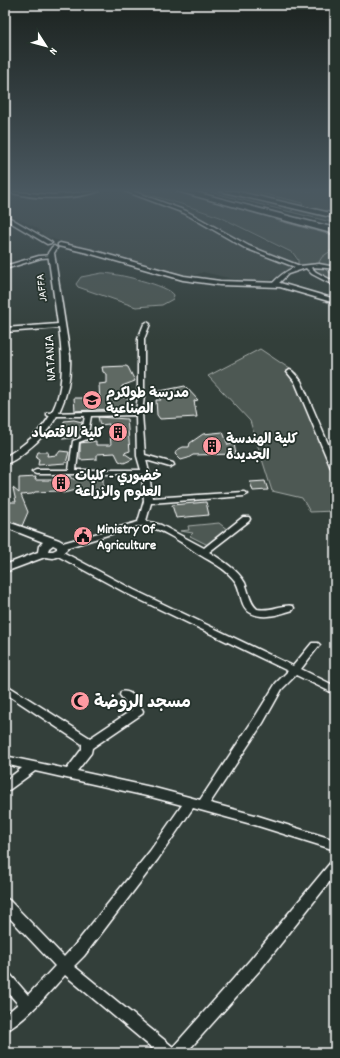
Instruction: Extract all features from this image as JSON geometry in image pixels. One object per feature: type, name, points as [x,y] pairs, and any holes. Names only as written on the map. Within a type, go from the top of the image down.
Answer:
[{"type":"street","points":[[43,240],[52,246],[75,247],[190,280],[228,284],[275,284],[335,301]]},
{"type":"street","points":[[235,240],[247,247],[295,265],[299,268]]},
{"type":"street","name":"JAFFA","points":[[52,246],[50,256],[59,326]]},
{"type":"street","points":[[5,268],[41,257],[50,256]]},
{"type":"street","points":[[307,266],[314,273],[335,284]]},
{"type":"street","points":[[275,284],[282,277],[299,268],[307,266],[335,268]]},
{"type":"street","points":[[141,524],[148,501],[145,472],[141,456],[140,413],[141,338],[147,324]]},
{"type":"street","points":[[6,328],[59,326]]},
{"type":"street","name":"NATANIA","points":[[5,456],[37,434],[51,414],[64,390],[66,378],[59,326]]},
{"type":"street","points":[[290,372],[298,381],[335,468]]},
{"type":"street","points":[[51,414],[140,413]]},
{"type":"street","name":"NATANIA","points":[[5,461],[23,450],[38,438],[46,429],[51,414]]},
{"type":"street","points":[[72,472],[76,441],[84,439],[88,414]]},
{"type":"street","points":[[141,456],[170,465]]},
{"type":"street","points":[[36,472],[145,472]]},
{"type":"street","points":[[148,501],[244,494]]},
{"type":"street","points":[[203,553],[246,519]]},
{"type":"street","points":[[5,524],[58,547],[131,592],[335,690]]},
{"type":"street","points":[[5,530],[32,541],[44,552],[54,555],[58,547],[141,524],[154,526],[230,570],[237,578],[248,605],[253,610],[265,613],[290,608]]},
{"type":"street","points":[[5,569],[44,552]]},
{"type":"street","points":[[5,1024],[28,1005],[79,951],[196,804],[259,720],[279,686],[294,671],[315,645]]},
{"type":"street","points":[[5,688],[85,740],[88,745]]},
{"type":"street","points":[[69,774],[87,750],[88,745],[138,711],[135,705],[124,695]]},
{"type":"street","points":[[5,760],[151,792],[335,845]]},
{"type":"street","points":[[5,788],[34,766]]},
{"type":"street","points":[[177,1053],[255,965],[335,866]]},
{"type":"street","points":[[5,904],[64,966],[169,1053]]},
{"type":"street","points":[[5,979],[28,1005]]},
{"type":"shaded area","points":[[58,240],[264,240],[291,254],[296,260],[294,266],[270,281],[242,281],[203,272],[190,277]]},
{"type":"shaded area","points":[[267,240],[335,240],[335,266],[311,264],[300,266],[298,265],[298,260],[293,253]]},
{"type":"shaded area","points":[[320,267],[335,269],[335,282],[311,268]]},
{"type":"shaded area","points":[[102,273],[129,277],[162,287],[174,295],[173,299],[162,305],[136,307],[78,287],[76,284],[81,277]]},
{"type":"shaded area","points":[[260,349],[299,375],[317,418],[335,477],[335,511],[310,512],[302,498],[272,491],[250,421],[208,376]]},
{"type":"shaded area","points":[[219,523],[228,530],[208,545],[190,536],[193,533],[180,531],[189,530],[188,526]]},
{"type":"building","points":[[102,367],[128,367],[135,381],[122,386],[121,397],[127,397],[129,408],[75,411],[74,398],[86,398],[90,404],[100,403],[99,384],[107,383],[107,374],[103,372]]},
{"type":"building","points":[[185,386],[198,400],[194,401],[197,417],[160,419],[157,415],[156,400],[161,400],[155,392]]},
{"type":"building","points":[[98,417],[127,419],[130,451],[124,453],[133,459],[124,463],[119,461],[115,453],[97,454],[97,459],[80,460],[80,443],[96,441],[96,445],[111,445],[109,424],[100,425]]},
{"type":"building","points":[[74,420],[82,422],[80,437],[63,439],[64,421]]},
{"type":"building","name":"كلية الهندسة الجديدة","points":[[223,432],[228,445],[234,444],[236,454],[193,455],[181,460],[175,454],[177,450],[183,447],[189,447],[190,443],[203,434]]},
{"type":"building","points":[[60,451],[69,452],[66,463],[38,465],[39,459],[36,457],[38,452],[48,452],[47,456],[57,455]]},
{"type":"building","name":"خضوري - كليات العلوم والزراعة","points":[[61,476],[71,476],[73,479],[103,478],[103,489],[77,490],[63,493],[58,491],[35,492],[32,494],[21,495],[28,512],[22,526],[5,520],[5,502],[16,502],[13,488],[19,493],[19,478],[36,477],[35,480],[55,480]]},
{"type":"building","points":[[265,481],[268,490],[253,491],[250,482]]},
{"type":"building","points":[[206,502],[209,515],[176,518],[172,505]]},
{"type":"waterway","points":[[335,248],[322,257],[319,262],[327,271],[335,275]]},
{"type":"place","name":"مدرسة طولكرم الصناعية","points":[[92,400]]},
{"type":"place","name":"كلية الاقتصاد","points":[[118,432]]},
{"type":"place","name":"كلية الهندسة الجديدة","points":[[212,446]]},
{"type":"place","name":"خضوري - كليات العلوم والزراعة","points":[[61,483]]},
{"type":"place","name":"Ministry Of Agriculture","points":[[83,536]]},
{"type":"place","name":"مسجد الروضة","points":[[80,701]]}]
